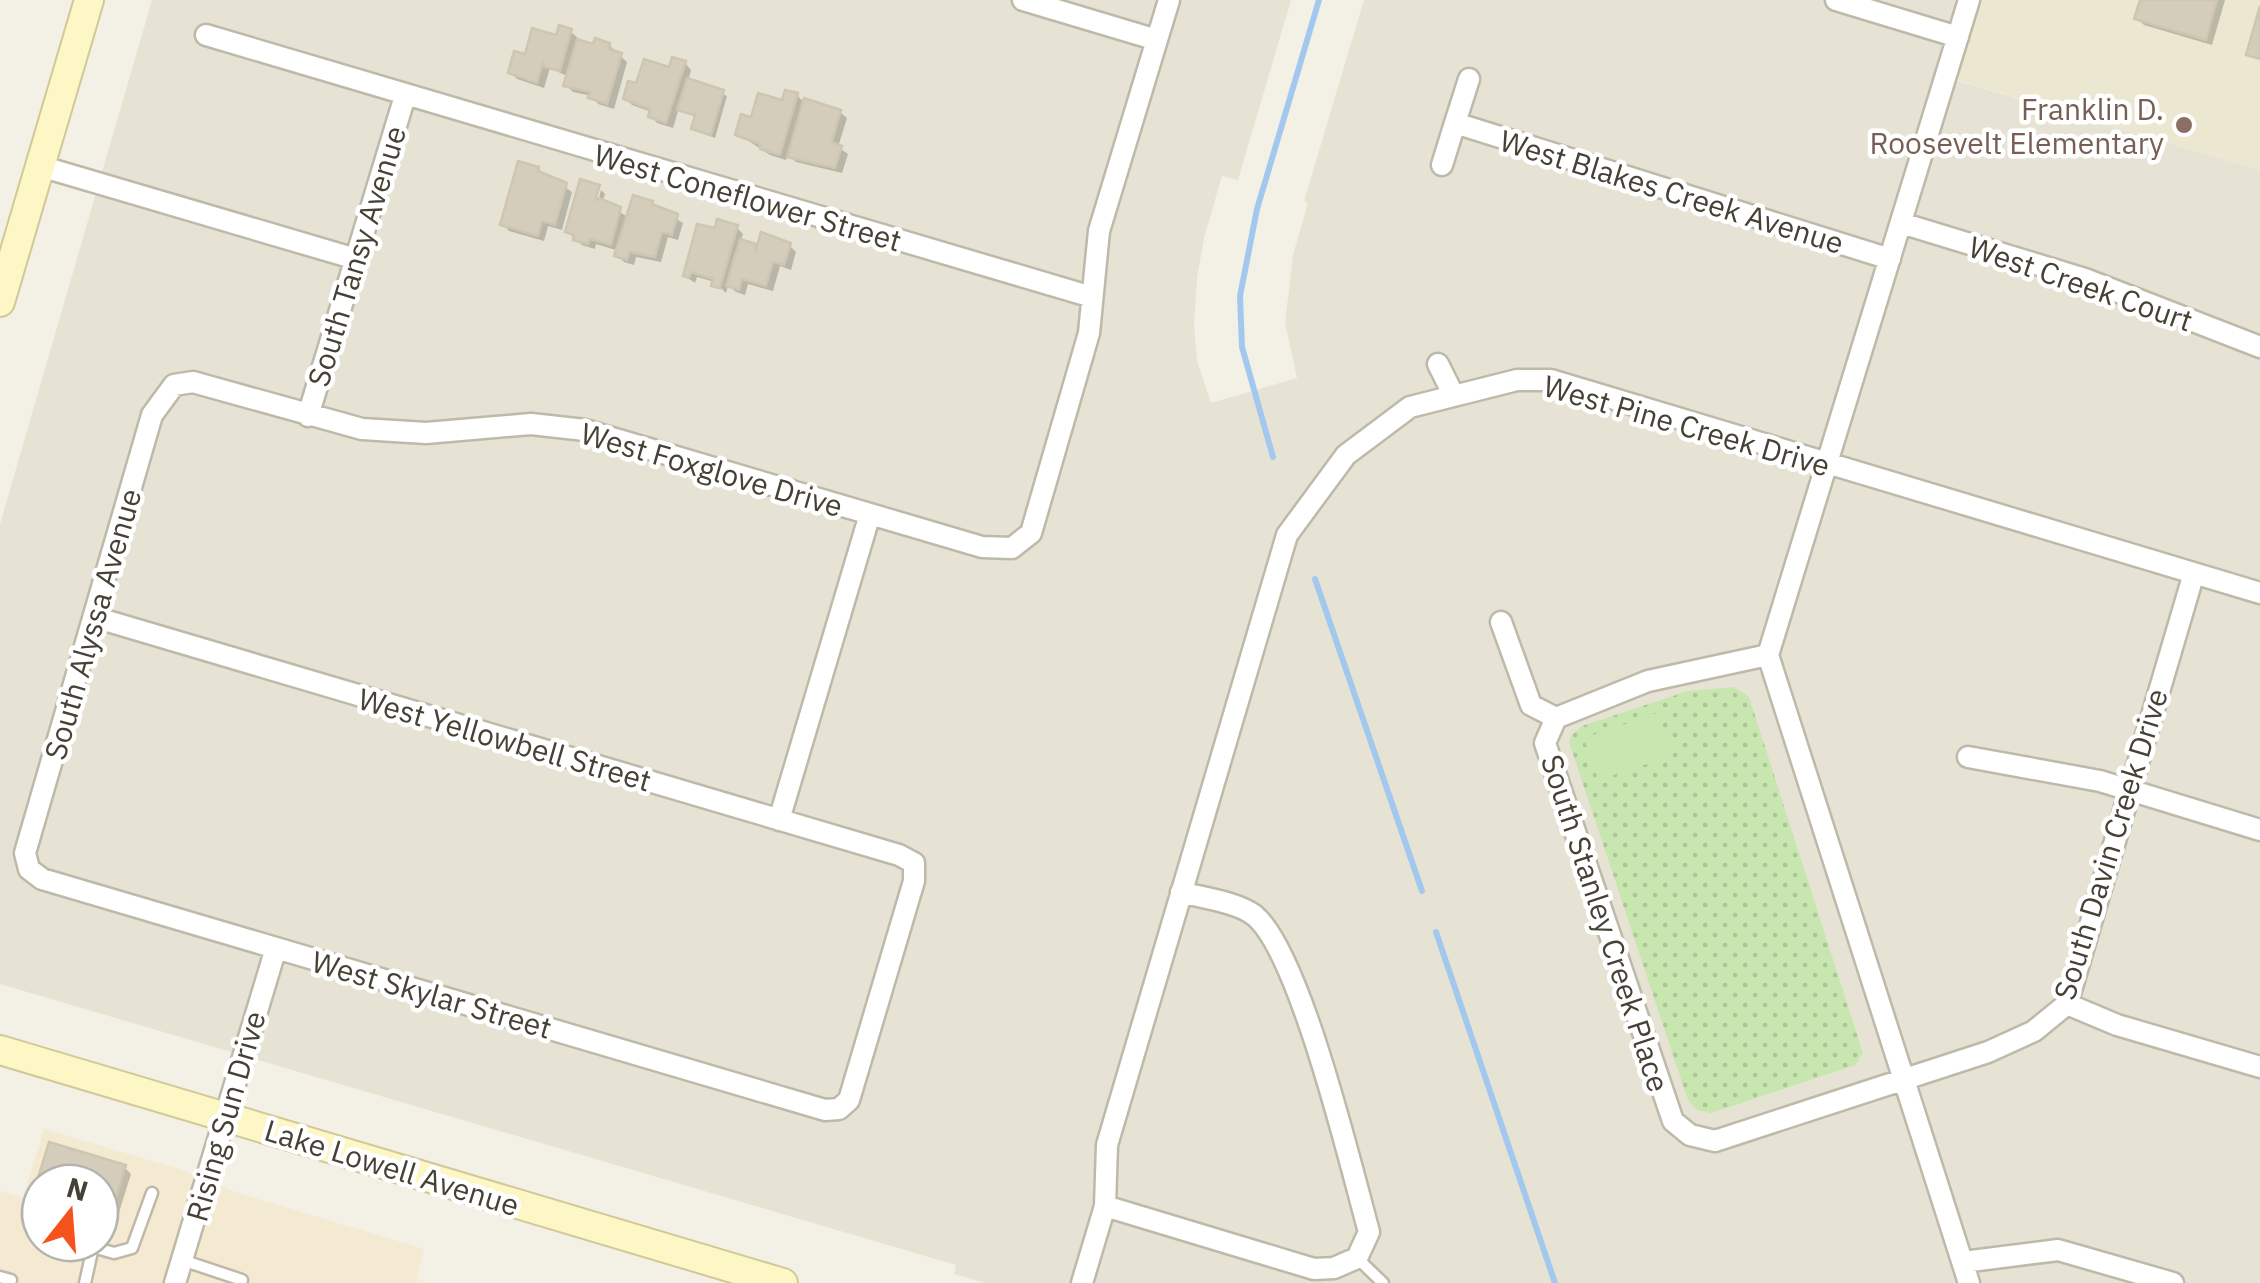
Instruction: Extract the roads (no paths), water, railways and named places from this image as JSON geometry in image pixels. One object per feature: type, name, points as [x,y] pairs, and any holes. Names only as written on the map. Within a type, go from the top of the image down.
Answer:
[{"type":"main road","points":[[0,302],[88,0]]},
{"type":"main road","name":"Lake Lowell Avenue","points":[[0,1050],[783,1283]]},
{"type":"street","points":[[1024,0],[1156,40]]},
{"type":"street","points":[[1092,297],[1098,231],[1169,0]]},
{"type":"street","points":[[1836,0],[1958,37]]},
{"type":"street","points":[[1969,0],[1768,656],[1970,1283]]},
{"type":"street","name":"West Coneflower Street","points":[[206,36],[1092,297]]},
{"type":"street","points":[[1442,165],[1468,79]]},
{"type":"street","name":"South Tansy Avenue","points":[[308,416],[405,96]]},
{"type":"street","name":"West Blakes Creek Avenue","points":[[1455,123],[1890,259]]},
{"type":"street","points":[[40,166],[356,259]]},
{"type":"street","name":"West Creek Court","points":[[1901,222],[2084,278],[2260,347]]},
{"type":"street","name":"West Foxglove Drive","points":[[174,385],[193,382],[362,429],[426,433],[531,424],[585,430],[982,547],[1012,548],[1031,533],[1090,333],[1092,297]]},
{"type":"street","points":[[1438,364],[1454,396]]},
{"type":"street","name":"West Pine Creek Drive","points":[[1082,1283],[1105,1206],[1106,1144],[1287,536],[1346,455],[1410,408],[1517,380],[1551,380],[2260,593]]},
{"type":"street","name":"South Alyssa Avenue","points":[[29,869],[25,853],[152,415],[174,385]]},
{"type":"street","points":[[780,820],[870,514]]},
{"type":"street","name":"South Davin Creek Drive","points":[[1906,1080],[2034,1031],[2067,1004],[2194,573]]},
{"type":"street","name":"West Yellowbell Street","points":[[94,617],[899,855],[914,863],[914,880],[849,1100],[839,1109]]},
{"type":"street","name":"South Stanley Creek Place","points":[[1501,622],[1531,706],[1556,718]]},
{"type":"street","name":"South Stanley Creek Place","points":[[1768,656],[1648,681],[1556,718],[1545,743],[1673,1121],[1690,1135],[1715,1140],[1906,1080]]},
{"type":"street","points":[[1968,756],[2130,790],[2260,830]]},
{"type":"street","name":"West Skylar Street","points":[[29,869],[42,879],[825,1110],[839,1109]]},
{"type":"street","points":[[1105,1206],[1314,1268],[1334,1268],[1357,1258],[1369,1232],[1304,1012],[1270,932],[1251,912],[1181,892]]},
{"type":"street","name":"Rising Sun Drive","points":[[174,1283],[276,948]]},
{"type":"street","points":[[2067,1004],[2117,1024],[2260,1067]]},
{"type":"street","points":[[1963,1262],[2058,1250],[2173,1283]]},
{"type":"lane","points":[[85,1283],[93,1247],[114,1253],[132,1248],[152,1194]]},
{"type":"lane","points":[[1357,1258],[1383,1283]]},
{"type":"lane","points":[[182,1260],[242,1280]]},
{"type":"lane","points":[[0,1277],[10,1283]]},
{"type":"waterway","points":[[1273,457],[1242,347],[1240,296],[1257,209],[1319,0]]},
{"type":"waterway","points":[[1315,579],[1422,891]]},
{"type":"waterway","points":[[1436,932],[1555,1283]]},
{"type":"place","name":"Franklin D. Roosevelt Elementary","points":[[2184,125]]}]
